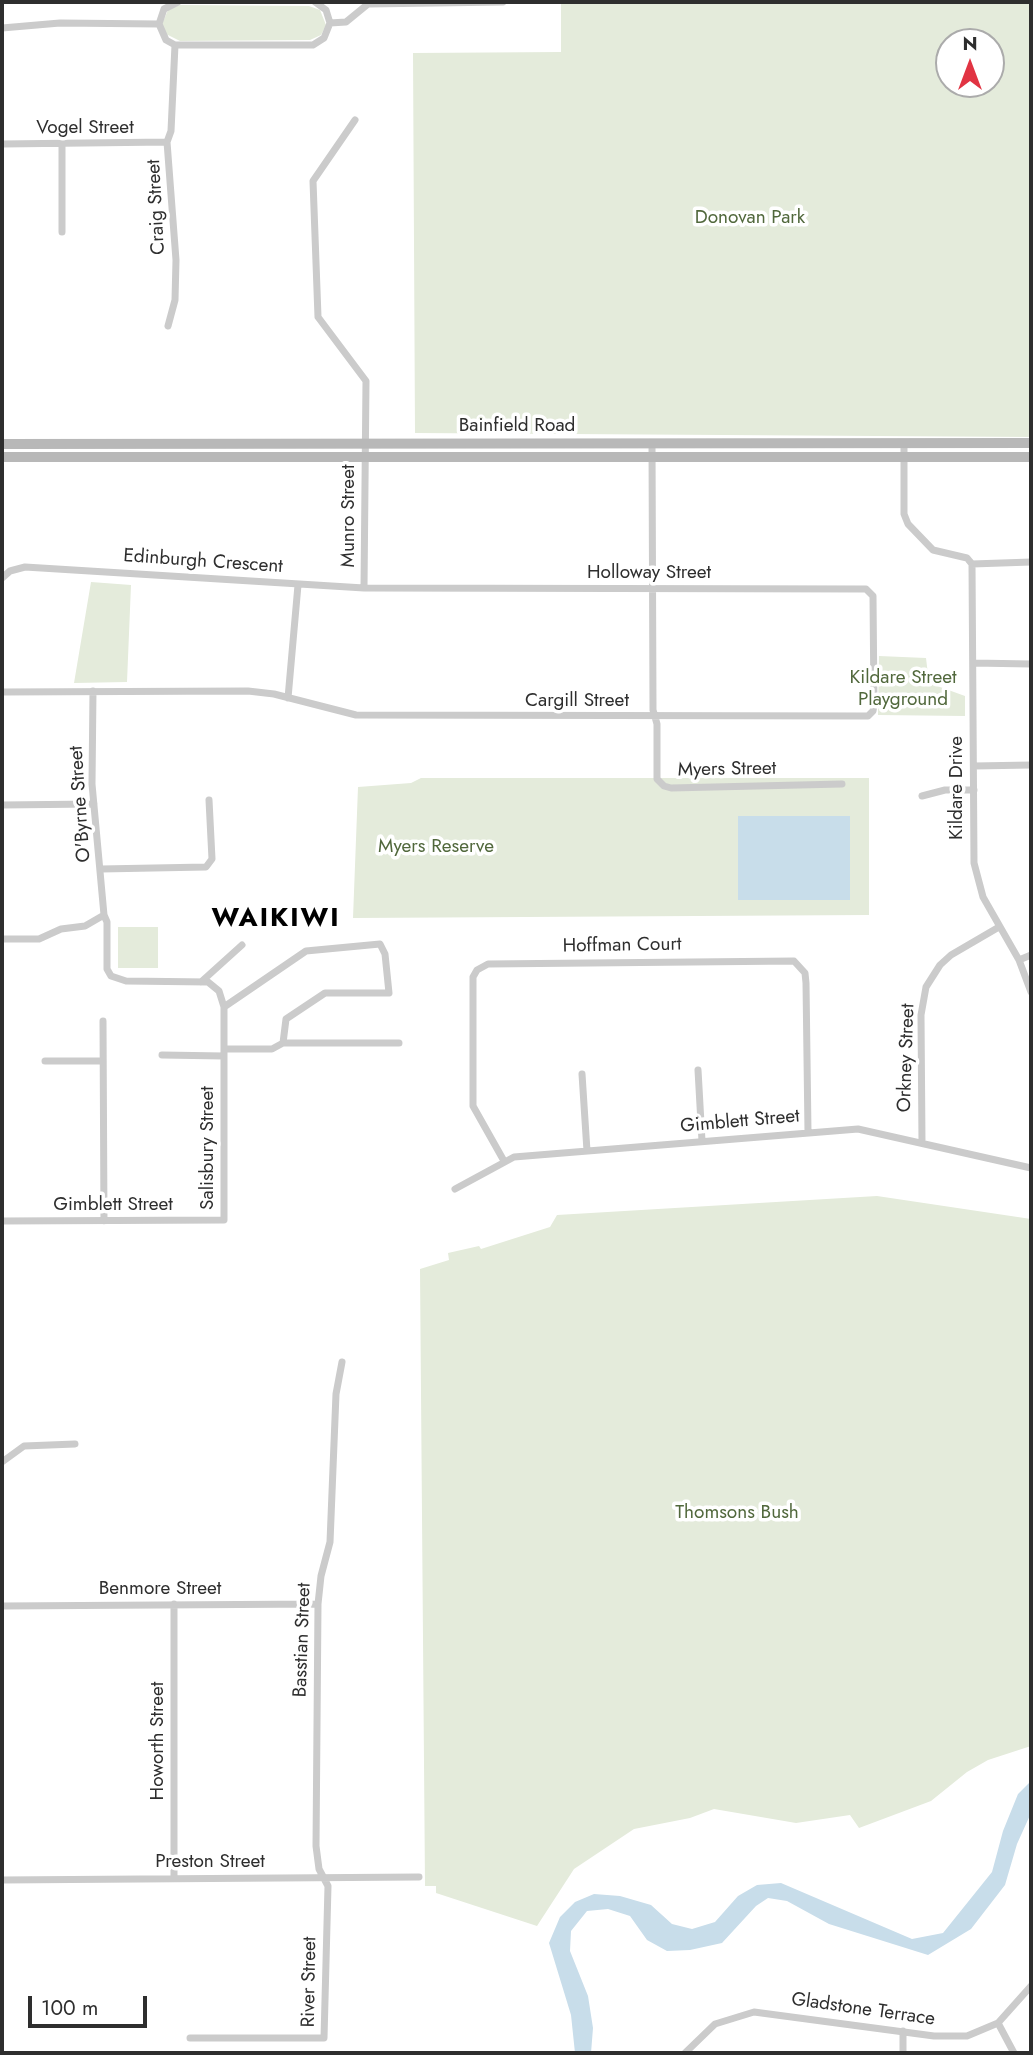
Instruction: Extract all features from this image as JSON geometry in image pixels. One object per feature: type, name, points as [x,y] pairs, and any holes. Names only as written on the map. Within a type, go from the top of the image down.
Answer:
[{"type":"main road","name":"Bainfield Road","points":[[2,444],[1031,443]]},
{"type":"main road","points":[[15,444],[15,457]]},
{"type":"main road","points":[[228,444],[228,456]]},
{"type":"main road","points":[[506,444],[506,456]]},
{"type":"main road","name":"Bainfield Road","points":[[2,457],[1031,457]]},
{"type":"street","points":[[178,2],[164,9],[159,24],[166,40],[175,45],[313,45],[324,38],[330,23],[326,10],[315,2]]},
{"type":"street","points":[[330,23],[346,22],[368,5],[410,3],[456,8],[503,2]]},
{"type":"street","points":[[2,28],[60,23],[159,24]]},
{"type":"street","name":"Craig Street","points":[[169,326],[175,300],[176,260],[167,142],[171,131],[175,45]]},
{"type":"street","name":"Munro Street","points":[[355,120],[313,181],[317,311],[323,324],[366,381],[368,443],[364,456],[364,589]]},
{"type":"street","name":"Vogel Street","points":[[2,144],[167,142]]},
{"type":"street","points":[[62,144],[62,232]]},
{"type":"street","name":"Myers Street","points":[[652,444],[656,776],[664,786],[842,784]]},
{"type":"street","points":[[904,444],[904,514],[908,524],[933,550],[967,558],[972,564],[1031,562]]},
{"type":"street","name":"Kildare Drive","points":[[972,564],[973,850],[977,880],[999,928],[1019,960],[1031,992]]},
{"type":"street","name":"Edinburgh Crescent","points":[[2,578],[25,567],[298,585],[288,698]]},
{"type":"street","name":"Holloway Street","points":[[298,585],[364,589],[871,591],[874,705],[868,716]]},
{"type":"street","points":[[973,663],[1031,664]]},
{"type":"street","name":"O'Byrne Street","points":[[93,691],[94,804],[104,915],[107,922],[107,970],[111,976],[126,981],[201,982]]},
{"type":"street","points":[[2,692],[248,691],[288,698]]},
{"type":"street","name":"Cargill Street","points":[[288,698],[356,715],[868,716]]},
{"type":"street","points":[[974,766],[1031,765]]},
{"type":"street","points":[[922,796],[944,790],[974,790]]},
{"type":"street","points":[[101,869],[206,867],[212,859],[209,800]]},
{"type":"street","points":[[2,805],[94,804]]},
{"type":"street","points":[[2,939],[39,939],[61,929],[85,926],[104,915]]},
{"type":"street","name":"Orkney Street","points":[[922,1143],[921,1015],[926,987],[940,965],[951,955],[999,928]]},
{"type":"street","points":[[201,982],[208,982],[219,990],[224,1007],[306,951],[380,944],[385,954],[388,993],[326,993],[286,1018],[283,1043]]},
{"type":"street","points":[[201,982],[242,945]]},
{"type":"street","points":[[1019,960],[1031,955]]},
{"type":"street","name":"Hoffman Court","points":[[504,1161],[473,1106],[473,977],[481,967],[495,964],[794,961],[805,973],[806,983],[808,1132]]},
{"type":"street","name":"Salisbury Street","points":[[224,1007],[224,1220]]},
{"type":"street","points":[[103,1021],[104,1221]]},
{"type":"street","points":[[162,1055],[272,1049],[283,1043],[399,1043]]},
{"type":"street","points":[[45,1060],[103,1061]]},
{"type":"street","points":[[698,1070],[702,1141]]},
{"type":"street","points":[[582,1074],[587,1151]]},
{"type":"street","name":"Gimblett Street","points":[[455,1189],[504,1161],[587,1151],[864,1129],[1031,1165]]},
{"type":"street","name":"Gimblett Street","points":[[2,1221],[224,1220]]},
{"type":"street","name":"Basstian Street","points":[[324,1878],[316,1846],[318,1604],[321,1576],[330,1542],[336,1394],[342,1363]]},
{"type":"street","points":[[2,1462],[24,1446],[75,1444]]},
{"type":"street","name":"Howorth Street","points":[[174,1604],[174,1878]]},
{"type":"street","name":"Benmore Street","points":[[2,1606],[318,1604]]},
{"type":"street","name":"Preston Street","points":[[2,1880],[419,1877]]},
{"type":"street","name":"River Street","points":[[190,2038],[324,2038],[328,1886],[324,1878]]},
{"type":"street","name":"Gladstone Terrace","points":[[685,2053],[715,2024],[754,2012],[956,2038],[976,2034],[998,2023],[1031,1986]]},
{"type":"street","points":[[998,2023],[1014,2053]]},
{"type":"street","points":[[903,2031],[903,2053]]},
{"type":"green space","name":"Donovan Park","points":[[561,2],[1031,2],[1031,437],[415,433],[413,53],[561,52]]},
{"type":"green space","points":[[180,5],[309,6],[320,10],[326,25],[321,35],[310,40],[180,41],[166,34],[162,24],[168,10]]},
{"type":"green space","points":[[91,582],[131,585],[127,682],[74,683]]},
{"type":"green space","name":"Kildare Street Playground","points":[[879,656],[926,658],[929,683],[965,696],[965,716],[878,715]]},
{"type":"green space","name":"Myers Reserve","points":[[421,778],[869,778],[869,915],[353,918],[358,787],[411,783]]},
{"type":"green space","points":[[118,927],[158,927],[158,968],[118,968]]},
{"type":"green space","name":"Thomsons Bush","points":[[877,1196],[1031,1219],[1031,1746],[988,1760],[967,1772],[931,1801],[859,1828],[850,1815],[796,1823],[714,1809],[690,1818],[634,1829],[574,1869],[537,1926],[436,1893],[436,1886],[425,1886],[420,1269],[449,1260],[448,1253],[479,1246],[481,1249],[550,1227],[557,1215]]},
{"type":"water","points":[[738,816],[850,816],[850,900],[738,900]]},
{"type":"water","points":[[1031,1781],[1031,1813],[1017,1844],[1005,1885],[971,1929],[928,1955],[829,1924],[787,1901],[768,1898],[756,1906],[722,1943],[690,1950],[667,1951],[647,1940],[630,1916],[608,1909],[587,1911],[571,1931],[570,1951],[588,1996],[593,2028],[591,2053],[575,2053],[571,2015],[549,1943],[560,1917],[575,1902],[594,1894],[620,1896],[651,1905],[672,1924],[692,1929],[715,1922],[738,1896],[757,1885],[781,1883],[912,1939],[943,1933],[992,1872],[1003,1831],[1018,1794]]},
{"type":"district","name":"WAIKIWI","points":[[276,920]]}]
